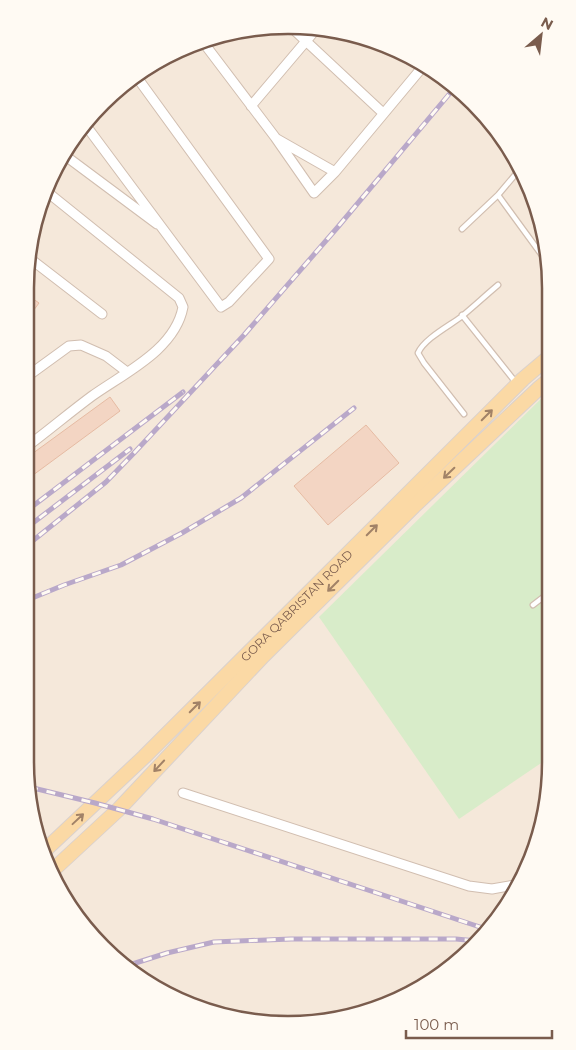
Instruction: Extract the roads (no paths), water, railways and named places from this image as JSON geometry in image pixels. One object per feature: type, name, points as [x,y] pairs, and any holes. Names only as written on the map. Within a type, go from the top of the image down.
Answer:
[{"type":"main road","name":"GORA QABRISTAN ROAD","points":[[48,847],[144,757],[542,363]]},
{"type":"main road","name":"GORA QABRISTAN ROAD","points":[[57,867],[119,809],[263,656],[414,506],[542,386]]},
{"type":"street","points":[[298,34],[383,113]]},
{"type":"street","points":[[251,106],[312,35]]},
{"type":"street","points":[[207,47],[314,193],[335,172],[419,71]]},
{"type":"street","points":[[89,130],[221,307],[235,298],[269,259],[140,82]]},
{"type":"street","points":[[274,137],[335,172]]},
{"type":"street","points":[[69,159],[166,231]]},
{"type":"street","points":[[34,441],[92,396],[154,352],[174,329],[183,307],[180,298],[51,195]]},
{"type":"street","points":[[35,262],[102,314]]},
{"type":"street","points":[[34,371],[69,346],[81,345],[106,356],[127,372]]},
{"type":"street","points":[[183,793],[469,886],[492,889],[510,886]]},
{"type":"lane","points":[[462,229],[498,195],[515,175]]},
{"type":"lane","points":[[498,195],[539,252]]},
{"type":"lane","points":[[464,414],[418,353],[428,341],[462,316],[498,285]]},
{"type":"lane","points":[[462,316],[518,385]]},
{"type":"lane","points":[[533,606],[542,599]]},
{"type":"railway","points":[[34,540],[106,482],[244,335],[451,92]]},
{"type":"railway","points":[[34,505],[183,392]]},
{"type":"railway","points":[[34,597],[121,565],[182,533],[241,498],[354,408]]},
{"type":"railway","points":[[34,522],[130,449]]},
{"type":"railway","points":[[35,788],[153,819],[481,927]]},
{"type":"railway","points":[[133,964],[167,953],[214,942],[291,939],[470,940]]}]
